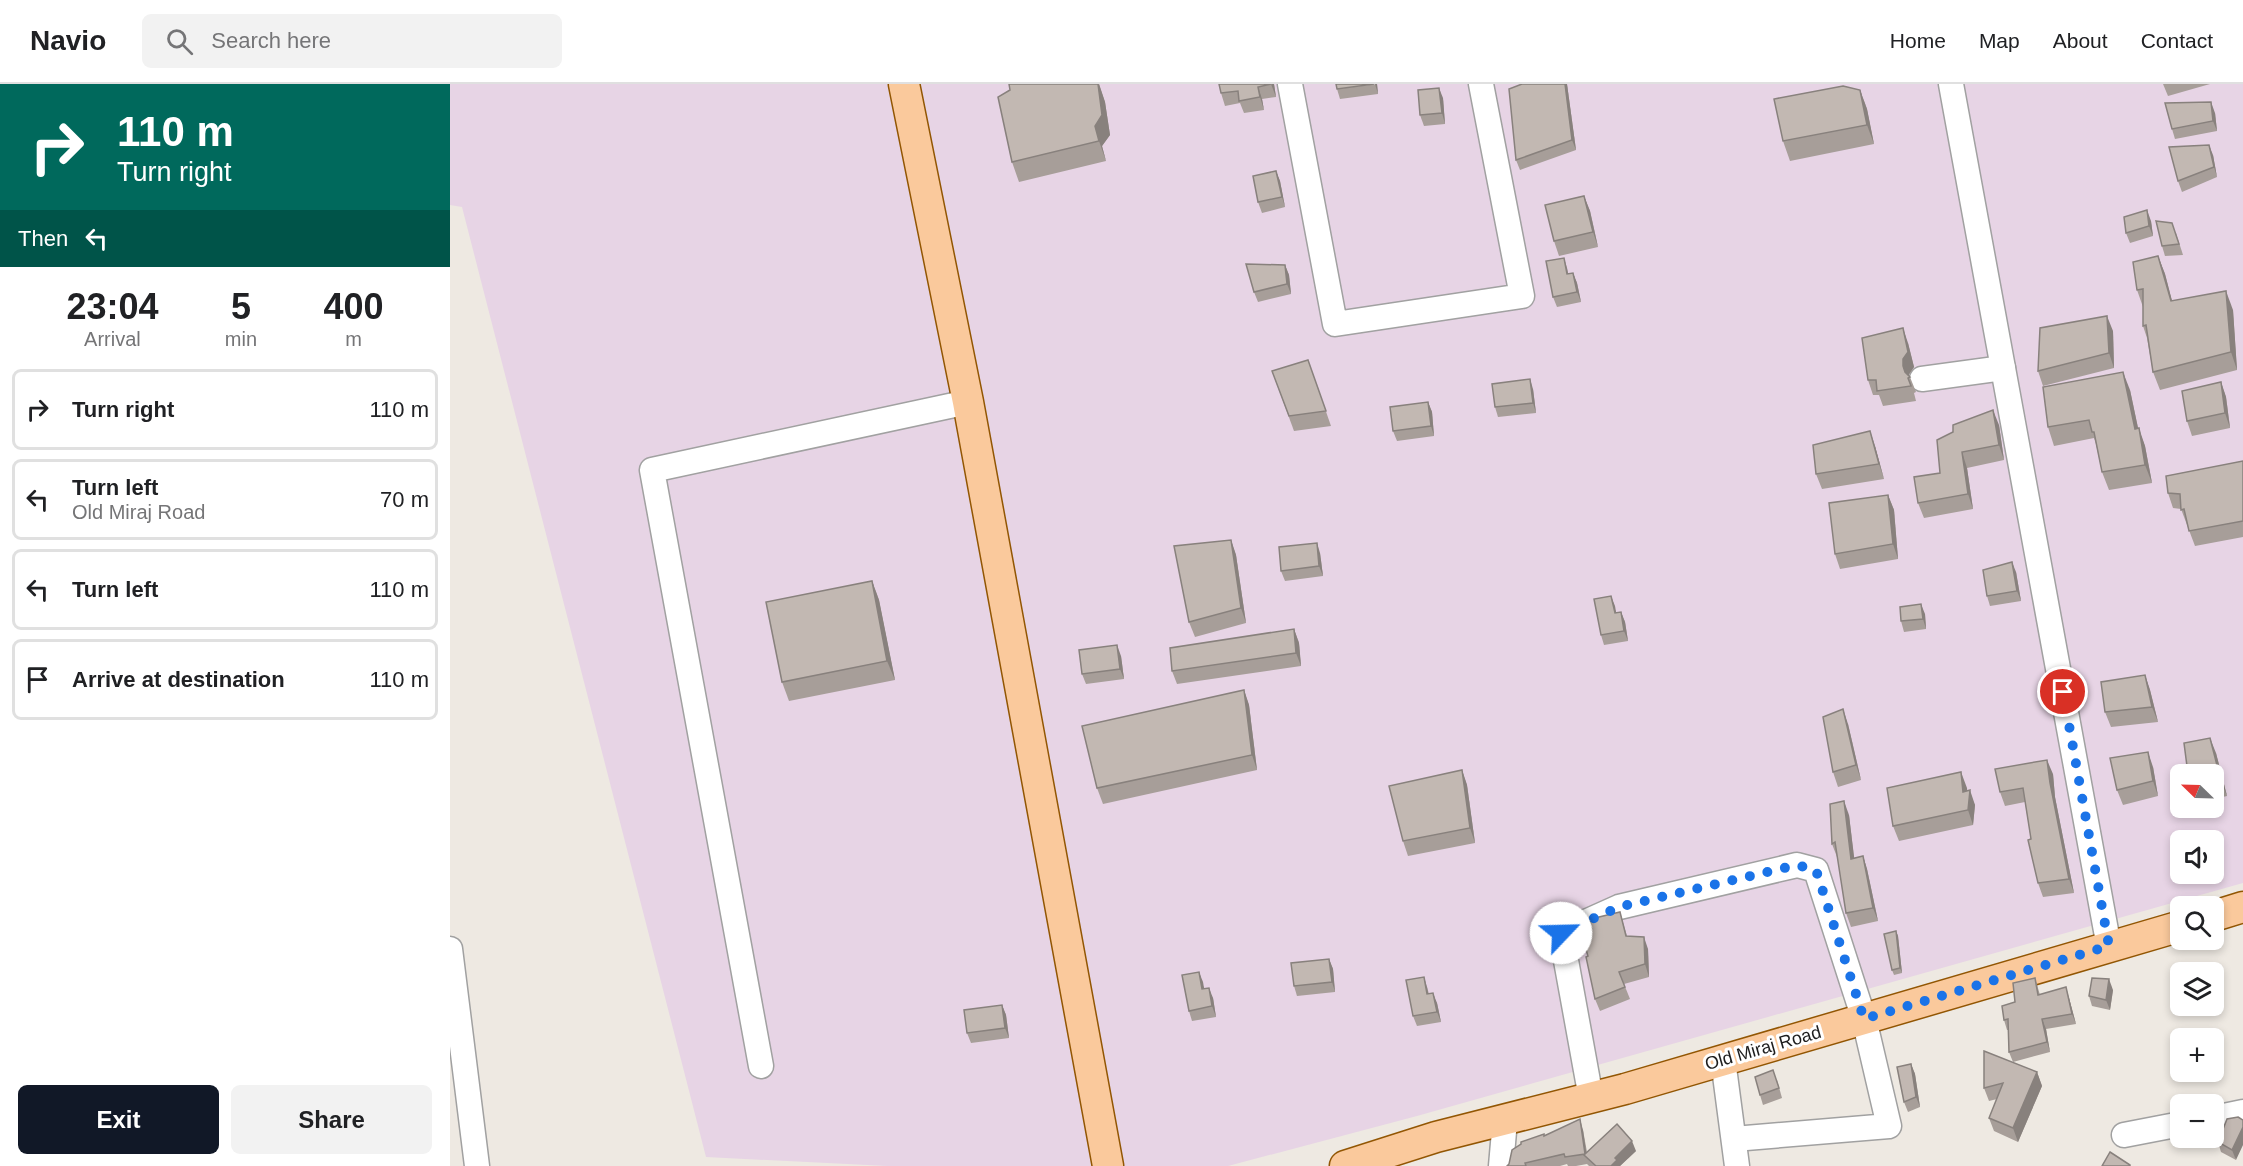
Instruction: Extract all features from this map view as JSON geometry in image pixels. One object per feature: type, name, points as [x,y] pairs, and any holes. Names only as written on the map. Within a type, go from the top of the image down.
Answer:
[{"type":"main road","points":[[904,84],[968,402],[1108,1166]]},
{"type":"main road","points":[[2224,913],[2243,907]]},
{"type":"main road","name":"Old Miraj Road","points":[[1345,1166],[1436,1137],[1591,1098],[2170,929]]},
{"type":"street","points":[[1290,84],[1335,324],[1522,296],[1481,84]]},
{"type":"street","points":[[1951,84],[2109,946]]},
{"type":"street","points":[[1922,379],[2003,368]]},
{"type":"street","points":[[761,1066],[652,470],[968,402]]},
{"type":"street","points":[[1591,1098],[1561,933],[1619,907],[1797,865],[1816,870],[1864,1019],[1889,1126],[1734,1139]]},
{"type":"street","points":[[450,949],[477,1166]]},
{"type":"street","points":[[1723,1060],[1737,1166]]},
{"type":"street","points":[[2224,1116],[2243,1112]]},
{"type":"street","points":[[1501,1166],[1505,1120]]},
{"type":"street","points":[[2124,1135],[2170,1126]]},
{"type":"shaded area","points":[[450,84],[2243,84],[2243,883],[2197,896],[2170,896],[2170,904],[1417,1116],[1228,1166],[887,1166],[706,1157],[462,207],[450,205]]},
{"type":"building","points":[[1009,84],[1098,84],[1102,115],[1095,126],[1099,141],[1012,162],[998,97],[1010,90]]},
{"type":"building","points":[[1219,84],[1271,84],[1258,87],[1260,97],[1239,101],[1238,91],[1221,93]]},
{"type":"building","points":[[1336,84],[1374,84],[1337,89]]},
{"type":"building","points":[[1522,84],[1565,84],[1572,140],[1516,160],[1509,89]]},
{"type":"building","points":[[1843,86],[1860,90],[1867,125],[1783,141],[1774,99]]},
{"type":"building","points":[[1439,88],[1442,113],[1420,115],[1418,90]]},
{"type":"building","points":[[2211,102],[2213,121],[2172,129],[2165,103]]},
{"type":"building","points":[[2209,145],[2214,167],[2178,181],[2169,147]]},
{"type":"building","points":[[1276,171],[1282,197],[1258,202],[1253,176]]},
{"type":"building","points":[[1584,196],[1593,232],[1554,241],[1545,205]]},
{"type":"building","points":[[2147,210],[2149,226],[2126,233],[2124,217]]},
{"type":"building","points":[[2156,221],[2172,223],[2179,244],[2162,246]]},
{"type":"building","points":[[2158,256],[2171,301],[2226,291],[2231,352],[2153,372],[2146,325],[2143,326],[2143,289],[2137,290],[2133,262]]},
{"type":"building","points":[[1564,258],[1567,274],[1573,273],[1577,292],[1553,297],[1546,261]]},
{"type":"building","points":[[1246,264],[1285,265],[1287,284],[1254,292]]},
{"type":"building","points":[[2107,316],[2109,353],[2038,371],[2040,328]]},
{"type":"building","points":[[1903,328],[1908,352],[1903,359],[1903,366],[1910,377],[1908,378],[1911,386],[1877,391],[1876,380],[1868,380],[1862,338]]},
{"type":"building","points":[[1308,360],[1326,411],[1289,416],[1272,371]]},
{"type":"building","points":[[2123,372],[2135,429],[2139,428],[2145,465],[2102,472],[2094,432],[2092,432],[2089,420],[2048,427],[2043,387]]},
{"type":"building","points":[[1530,379],[1533,403],[1495,407],[1492,384]]},
{"type":"building","points":[[2221,382],[2225,413],[2187,421],[2182,391]]},
{"type":"building","points":[[1428,402],[1431,426],[1393,431],[1390,407]]},
{"type":"building","points":[[1993,410],[1999,445],[1962,452],[1968,494],[1918,503],[1914,477],[1940,473],[1937,440],[1953,432],[1953,425]]},
{"type":"building","points":[[1870,431],[1879,464],[1816,474],[1813,445]]},
{"type":"building","points":[[2243,461],[2243,521],[2189,531],[2184,509],[2181,510],[2180,494],[2168,493],[2166,476]]},
{"type":"building","points":[[1888,495],[1893,544],[1835,554],[1829,503]]},
{"type":"building","points":[[1231,540],[1241,608],[1189,622],[1174,546]]},
{"type":"building","points":[[1317,543],[1319,566],[1281,571],[1279,547]]},
{"type":"building","points":[[2012,562],[2017,591],[1987,596],[1983,570]]},
{"type":"building","points":[[872,581],[887,661],[782,682],[766,602]]},
{"type":"building","points":[[1611,596],[1615,613],[1621,612],[1624,631],[1601,635],[1594,599]]},
{"type":"building","points":[[1921,604],[1923,619],[1901,621],[1900,607]]},
{"type":"building","points":[[1294,629],[1296,653],[1172,671],[1170,648]]},
{"type":"building","points":[[1117,645],[1120,669],[1082,674],[1079,650]]},
{"type":"building","points":[[2145,675],[2152,707],[2105,712],[2101,682]]},
{"type":"building","points":[[1244,690],[1252,755],[1097,788],[1082,726]]},
{"type":"building","points":[[1843,709],[1856,765],[1833,772],[1823,717]]},
{"type":"building","points":[[2210,738],[2217,764],[2187,764],[2184,743]]},
{"type":"building","points":[[2148,752],[2153,781],[2117,790],[2110,758]]},
{"type":"building","points":[[2047,760],[2069,879],[2038,883],[2028,840],[2031,839],[2023,788],[2000,792],[1995,769]]},
{"type":"building","points":[[1462,770],[1470,828],[1403,841],[1389,786]]},
{"type":"building","points":[[1961,772],[1963,792],[1970,790],[1968,810],[1893,826],[1887,788]]},
{"type":"building","points":[[1844,801],[1851,859],[1863,856],[1873,908],[1846,913],[1835,842],[1832,844],[1830,804]]},
{"type":"building","points":[[1620,912],[1626,936],[1644,937],[1645,964],[1619,972],[1625,987],[1595,999],[1586,957],[1588,956],[1579,927],[1599,917]]},
{"type":"building","points":[[1896,931],[1900,968],[1892,970],[1884,934]]},
{"type":"building","points":[[1329,959],[1332,982],[1294,986],[1291,963]]},
{"type":"building","points":[[1199,972],[1202,989],[1209,988],[1212,1006],[1189,1011],[1182,975]]},
{"type":"building","points":[[1424,977],[1427,994],[1433,993],[1437,1012],[1413,1016],[1406,980]]},
{"type":"building","points":[[2035,978],[2038,995],[2066,987],[2072,1014],[2042,1019],[2047,1042],[2009,1052],[2008,1019],[2004,1020],[2002,1006],[2015,1002],[2013,983]]},
{"type":"building","points":[[2092,978],[2109,979],[2106,1000],[2089,996]]},
{"type":"building","points":[[1002,1005],[1005,1028],[967,1033],[964,1010]]},
{"type":"building","points":[[1984,1051],[2037,1072],[2013,1128],[1989,1118],[2003,1083],[1984,1088]]},
{"type":"building","points":[[1911,1064],[1916,1097],[1904,1102],[1897,1067]]},
{"type":"building","points":[[1773,1070],[1779,1088],[1760,1095],[1755,1077]]},
{"type":"building","points":[[2238,1117],[2243,1120],[2243,1127],[2232,1150],[2224,1145],[2224,1127],[2227,1119]]},
{"type":"building","points":[[1580,1119],[1585,1154],[1565,1157],[1564,1154],[1525,1163],[1526,1166],[1507,1166],[1512,1150],[1521,1142],[1544,1134],[1544,1136]]},
{"type":"building","points":[[1617,1124],[1632,1141],[1615,1158],[1617,1160],[1611,1166],[1596,1166],[1584,1155]]},
{"type":"building","points":[[2110,1152],[2130,1165],[2130,1166],[2102,1166]]},
{"type":"route","points":[[1561,933],[1619,907],[1797,865],[1816,870],[1864,1019],[2109,946],[2063,692]]}]
